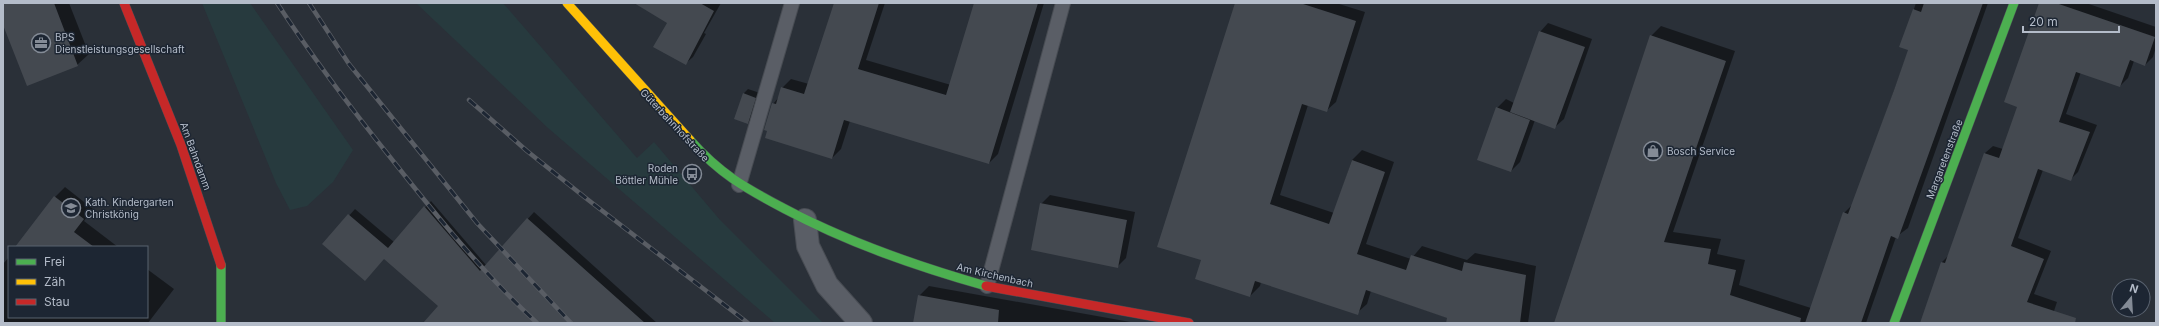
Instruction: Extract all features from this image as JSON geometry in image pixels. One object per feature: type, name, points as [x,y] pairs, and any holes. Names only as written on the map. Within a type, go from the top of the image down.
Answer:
[{"type":"street","name":"Am Bahndamm","points":[[124,3],[181,145],[221,265],[221,323]]},
{"type":"street","name":"Güterbahnhofstraße","points":[[567,3],[707,160],[739,185],[805,220]]},
{"type":"street","name":"Margaretenstraße","points":[[1894,323],[2014,3]]},
{"type":"street","name":"Am Kirchenbach","points":[[805,220],[841,237],[914,265],[987,286],[1189,323]]},
{"type":"street","points":[[805,220],[808,246],[827,284],[861,323]]},
{"type":"lane","points":[[739,185],[792,3]]},
{"type":"lane","points":[[987,286],[1063,3]]},
{"type":"green space","points":[[202,3],[250,3],[353,150],[333,182],[307,206],[290,210],[276,183]]},
{"type":"green space","points":[[416,3],[503,3],[637,158],[654,142],[720,220],[823,323],[775,323],[548,128]]},
{"type":"building","points":[[3,3],[54,3],[78,66],[27,86],[3,25]]},
{"type":"building","points":[[634,3],[700,3],[714,11],[686,65],[653,47],[667,23]]},
{"type":"building","points":[[834,3],[879,3],[858,69],[946,95],[974,3],[1038,3],[989,164],[844,120],[832,159],[765,138],[767,131],[764,130],[772,103],[776,104],[781,87],[804,94]]},
{"type":"building","points":[[1235,3],[1300,3],[1356,21],[1327,112],[1302,104],[1270,204],[1329,224],[1352,160],[1385,172],[1357,254],[1406,270],[1411,255],[1462,271],[1464,262],[1526,275],[1520,323],[1446,323],[1447,318],[1366,290],[1358,315],[1255,281],[1250,297],[1195,279],[1201,260],[1157,247]]},
{"type":"building","points":[[1924,3],[1983,3],[1898,239],[1891,236],[1861,323],[1805,323],[1843,212],[1848,214],[1908,50],[1899,47],[1913,9],[1921,12]]},
{"type":"building","points":[[2039,3],[2056,3],[2155,37],[2145,66],[2130,60],[2120,87],[2076,72],[2059,122],[2090,132],[2071,181],[2038,169],[2011,246],[2044,259],[2027,302],[2076,318],[2075,323],[1920,323],[1941,262],[1945,263],[1984,153],[1999,158],[2017,107],[2004,102]]},
{"type":"building","points":[[1539,31],[1585,47],[1555,129],[1510,112]]},
{"type":"building","name":"Bosch Service","points":[[1650,35],[1726,61],[1664,242],[1711,249],[1708,264],[1736,270],[1730,295],[1801,318],[1800,323],[1554,323]]},
{"type":"building","points":[[743,93],[756,98],[748,124],[734,119]]},
{"type":"building","points":[[1496,107],[1530,120],[1511,172],[1477,160]]},
{"type":"building","points":[[54,196],[84,219],[74,232],[93,246],[16,246]]},
{"type":"building","points":[[1040,203],[1127,220],[1118,268],[1031,250]]},
{"type":"building","points":[[424,206],[480,271],[527,218],[645,323],[423,323],[438,306],[384,259],[365,281],[322,244],[348,214],[388,248]]},
{"type":"building","points":[[918,295],[999,310],[998,323],[913,323]]},
{"type":"railway","points":[[277,3],[334,84],[379,143],[462,246],[537,323]]},
{"type":"railway","points":[[309,3],[349,64],[477,223],[571,323]]},
{"type":"railway","points":[[469,100],[527,151],[587,199],[748,323]]},
{"type":"traffic: fast","points":[[1894,323],[2014,3]]},
{"type":"traffic: fast","points":[[690,140],[712,162],[745,187],[809,221],[883,253],[986,286]]},
{"type":"traffic: fast","points":[[221,265],[221,323]]},
{"type":"traffic: slow","points":[[567,3],[690,140]]},
{"type":"traffic: jam","points":[[124,3],[181,145],[221,265]]},
{"type":"traffic: jam","points":[[986,286],[1189,323]]},
{"type":"place","name":"BPS Dienstleistungsgesellschaft","points":[[41,43]]},
{"type":"place","name":"Bosch Service","points":[[1653,151]]},
{"type":"place","name":"Roden Böttler Mühle","points":[[692,174]]},
{"type":"place","name":"Kath. Kindergarten Christkönig","points":[[71,208]]}]
